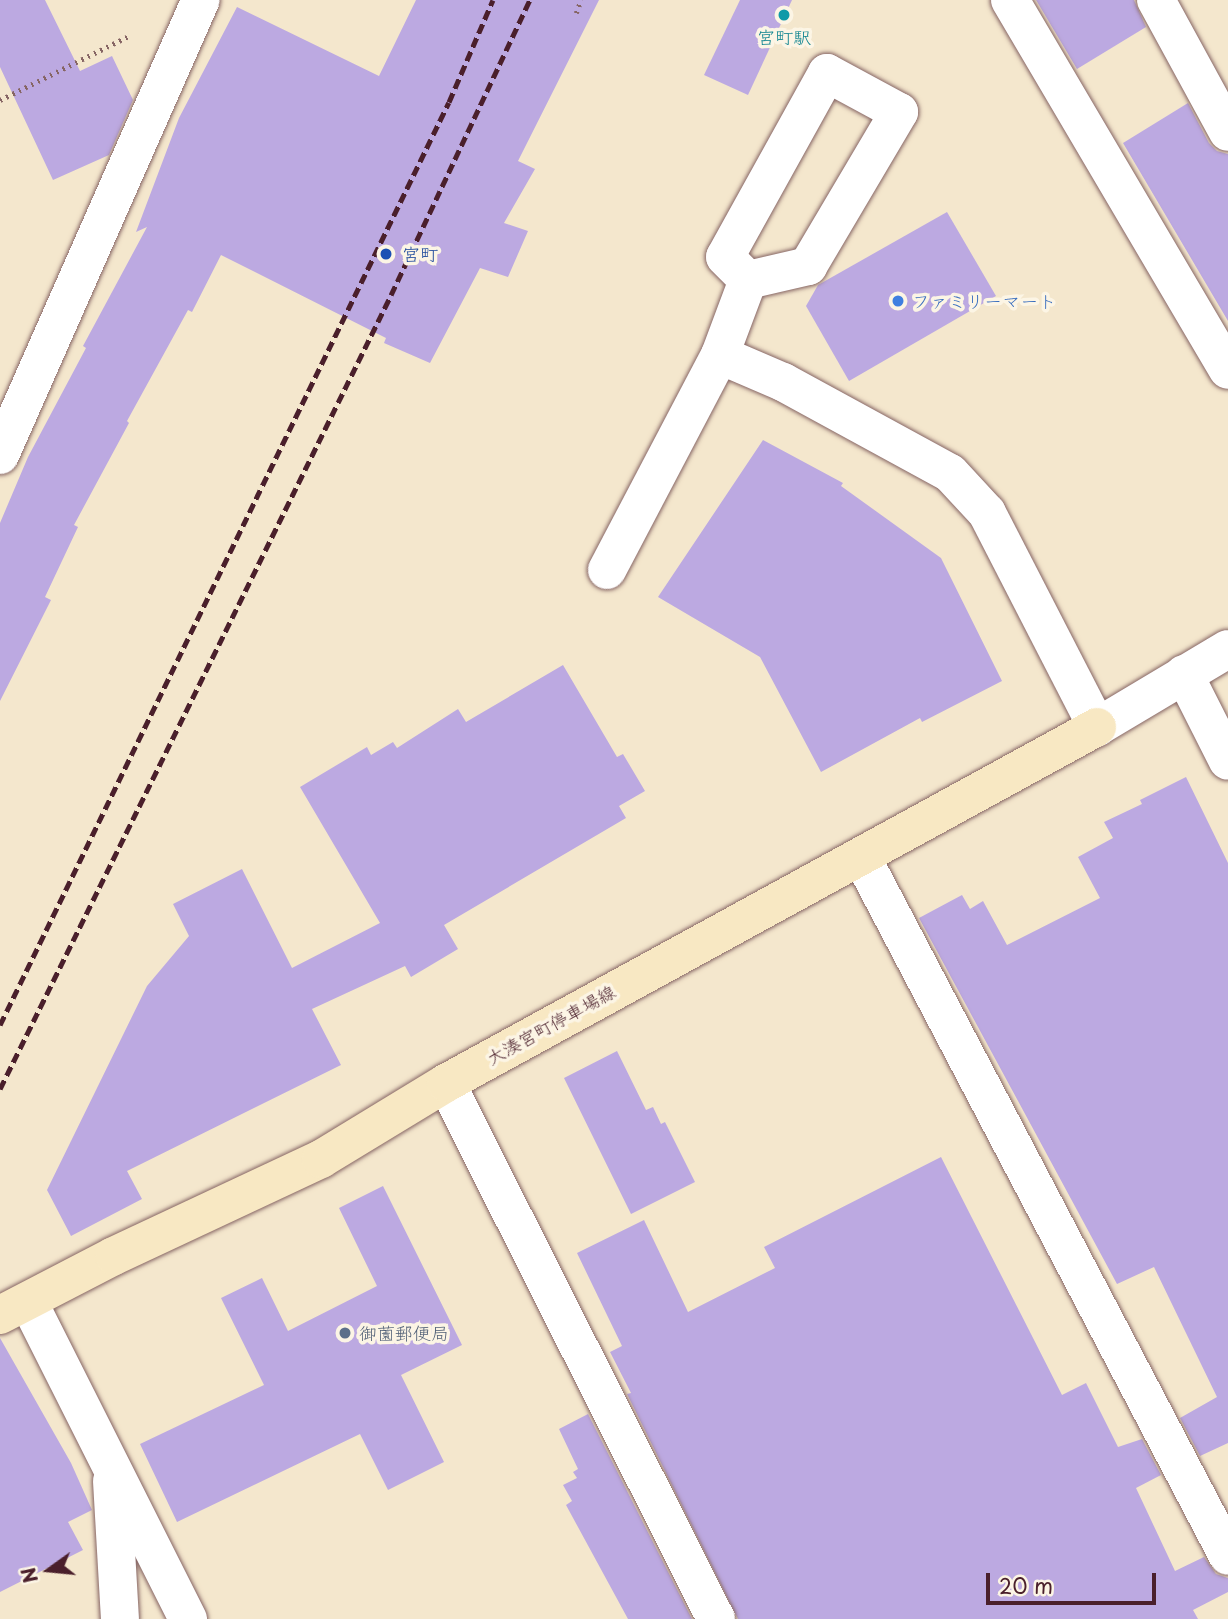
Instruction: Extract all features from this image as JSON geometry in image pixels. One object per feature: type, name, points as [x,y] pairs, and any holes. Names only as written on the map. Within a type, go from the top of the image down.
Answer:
[{"type":"main road","name":"大湊宮町停車場線","points":[[15,1309],[114,1256],[321,1159],[446,1083],[1097,727]]},
{"type":"street","points":[[0,455],[201,0]]},
{"type":"street","points":[[1010,0],[1228,370]]},
{"type":"street","points":[[1156,0],[1228,132]]},
{"type":"street","points":[[827,73],[899,112],[808,266],[748,280],[725,257],[827,73]]},
{"type":"street","points":[[607,569],[720,355],[748,280]]},
{"type":"street","points":[[720,355],[783,382],[950,473],[987,513],[1097,727],[1228,649]]},
{"type":"street","points":[[1184,674],[1228,761]]},
{"type":"street","points":[[861,856],[1228,1556]]},
{"type":"street","points":[[446,1083],[716,1619]]},
{"type":"street","points":[[15,1309],[110,1465],[188,1619]]},
{"type":"street","points":[[110,1465],[120,1619]]},
{"type":"path","points":[[576,13],[581,0]]},
{"type":"path","points":[[0,100],[137,31]]},
{"type":"building","points":[[0,0],[45,0],[80,71],[112,56],[133,100],[109,155],[53,180],[0,67]]},
{"type":"building","points":[[416,0],[599,0],[518,161],[535,169],[504,223],[528,231],[508,277],[480,268],[430,363],[384,343],[386,338],[221,255],[192,312],[188,310],[127,421],[129,423],[74,525],[78,527],[45,597],[51,600],[0,701],[0,523],[28,457],[86,348],[83,346],[147,227],[136,232],[179,118],[237,7],[379,76]]},
{"type":"building","points":[[740,0],[792,0],[748,95],[704,75]]},
{"type":"building","points":[[1036,0],[1134,0],[1146,27],[1077,69]]},
{"type":"building","points":[[1188,103],[1209,143],[1217,151],[1228,154],[1228,321],[1123,143]]},
{"type":"building","name":"ファミリーマート","points":[[947,212],[996,296],[849,381],[806,306],[818,285]]},
{"type":"building","points":[[763,440],[843,483],[841,486],[941,558],[1002,681],[922,722],[920,718],[821,772],[760,657],[658,597]]},
{"type":"building","points":[[563,665],[617,757],[623,754],[645,791],[619,806],[626,818],[444,925],[458,949],[411,977],[405,966],[312,1009],[341,1065],[127,1171],[142,1199],[71,1236],[47,1190],[147,986],[189,936],[173,904],[242,869],[292,968],[380,923],[300,787],[367,747],[371,755],[393,742],[397,748],[458,709],[466,722]]},
{"type":"building","points":[[1186,777],[1228,863],[1228,1443],[1200,1456],[1180,1418],[1217,1397],[1154,1267],[1117,1284],[919,918],[962,895],[970,909],[983,901],[1007,945],[1100,898],[1078,857],[1113,838],[1104,822],[1142,804],[1140,800]]},
{"type":"building","points":[[617,1051],[646,1110],[653,1107],[661,1124],[665,1122],[695,1182],[631,1214],[564,1078]]},
{"type":"building","points":[[941,1157],[1062,1395],[1086,1383],[1118,1447],[1142,1439],[1161,1475],[1136,1488],[1175,1571],[1204,1557],[1216,1574],[1228,1578],[1228,1592],[1193,1610],[1198,1619],[738,1619],[627,1394],[631,1393],[610,1352],[622,1346],[577,1253],[644,1220],[688,1312],[775,1268],[764,1247]]},
{"type":"building","points":[[383,1186],[462,1345],[401,1375],[444,1462],[388,1490],[360,1434],[177,1522],[140,1444],[264,1385],[221,1298],[262,1278],[288,1331],[377,1286],[339,1208]]},
{"type":"building","points":[[0,1338],[71,1463],[92,1510],[68,1522],[83,1550],[0,1592]]},
{"type":"building","points":[[588,1414],[692,1619],[628,1619],[566,1505],[572,1501],[563,1485],[577,1478],[573,1472],[578,1469],[559,1429]]},
{"type":"railway","points":[[0,1025],[449,102],[493,0]]},
{"type":"railway","points":[[0,1089],[391,295],[530,0]]},
{"type":"place","name":"宮町駅","points":[[784,15]]},
{"type":"place","name":"宮町","points":[[386,254]]},
{"type":"place","name":"ファミリーマート","points":[[898,301]]},
{"type":"place","name":"御薗郵便局","points":[[345,1333]]}]
